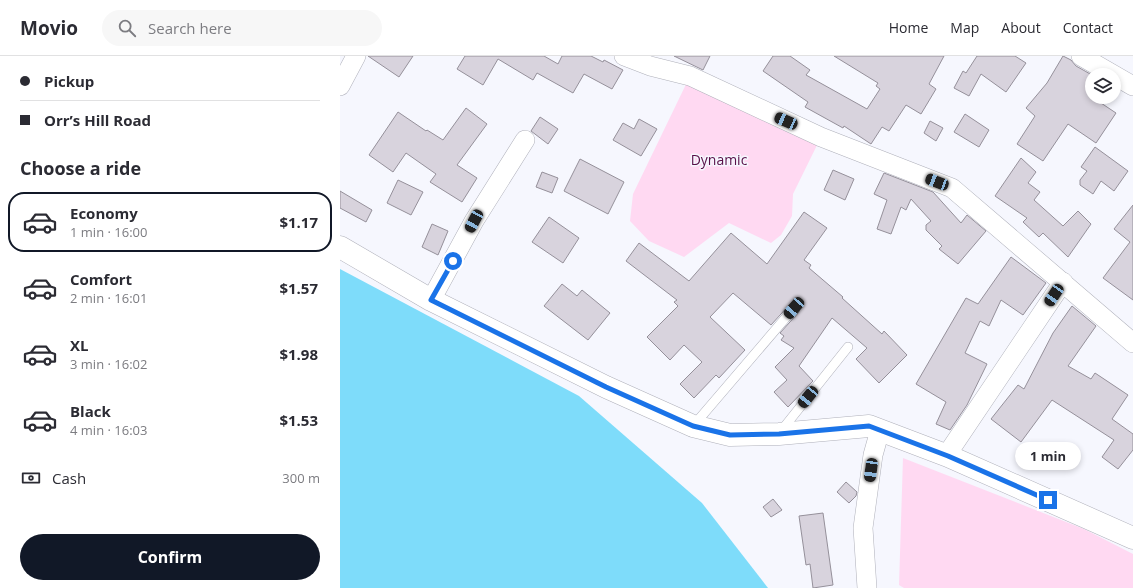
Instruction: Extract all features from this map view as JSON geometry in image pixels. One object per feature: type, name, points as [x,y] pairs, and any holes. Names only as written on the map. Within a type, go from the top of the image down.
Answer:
[{"type":"main road","points":[[340,247],[431,300],[606,387],[693,426],[730,435],[779,434],[869,426],[948,456],[1133,538]]},
{"type":"street","points":[[340,86],[356,56]]},
{"type":"street","points":[[624,56],[653,61],[690,76],[821,137],[952,188],[1133,343]]},
{"type":"street","points":[[1081,56],[1133,86]]},
{"type":"street","points":[[431,300],[474,221],[525,140]]},
{"type":"street","points":[[948,456],[952,447],[1063,282]]},
{"type":"street","points":[[867,588],[863,528],[873,455],[880,430]]},
{"type":"lane","points":[[693,426],[794,308]]},
{"type":"lane","points":[[779,434],[848,347]]},
{"type":"green space","name":"Dynamic","points":[[690,76],[821,137],[793,194],[792,216],[781,235],[771,243],[729,223],[684,257],[649,241],[630,221],[633,194]]},
{"type":"green space","points":[[903,458],[1084,529],[1133,554],[1133,588],[904,588],[899,585]]},
{"type":"water","points":[[340,269],[579,396],[702,503],[768,588],[340,588]]},
{"type":"building","points":[[368,56],[413,56],[399,77]]},
{"type":"building","points":[[465,56],[544,56],[558,64],[562,56],[591,56],[603,62],[604,60],[623,70],[612,89],[584,74],[573,93],[537,73],[533,80],[498,59],[483,85],[457,69]]},
{"type":"building","points":[[674,56],[710,56],[703,70]]},
{"type":"building","points":[[773,56],[790,56],[810,70],[806,75],[867,109],[880,89],[876,86],[878,83],[834,56],[944,56],[929,84],[936,89],[921,114],[906,105],[889,131],[882,127],[871,144],[844,126],[843,128],[805,107],[808,102],[763,71]]},
{"type":"building","points":[[977,56],[1015,56],[1026,63],[1006,92],[981,74],[969,96],[954,88],[963,71],[966,73]]},
{"type":"building","points":[[1063,56],[1071,60],[1076,66],[1085,71],[1085,104],[1102,104],[1116,113],[1096,143],[1068,124],[1043,161],[1017,144],[1035,116],[1026,108],[1047,83]]},
{"type":"building","points":[[466,108],[487,124],[457,165],[477,178],[462,202],[430,182],[436,174],[406,153],[393,172],[369,155],[398,112],[426,131],[427,130],[443,140]]},
{"type":"building","points":[[965,114],[989,130],[979,147],[954,132]]},
{"type":"building","points":[[540,117],[558,129],[548,144],[531,131]]},
{"type":"building","points":[[639,119],[657,129],[641,156],[613,140],[623,123],[634,129]]},
{"type":"building","points":[[930,121],[943,128],[936,141],[924,133]]},
{"type":"building","points":[[1095,147],[1128,171],[1114,191],[1101,181],[1093,194],[1080,185],[1080,180],[1087,171],[1081,167]]},
{"type":"building","points":[[1021,158],[1036,172],[1028,183],[1040,192],[1034,200],[1063,226],[1078,211],[1091,224],[1068,257],[1043,233],[1039,237],[1023,222],[1027,218],[995,196]]},
{"type":"building","points":[[580,159],[624,182],[608,214],[564,191]]},
{"type":"building","points":[[833,170],[854,179],[845,200],[824,190]]},
{"type":"building","points":[[542,172],[558,178],[552,193],[536,187]]},
{"type":"building","points":[[884,173],[933,192],[961,223],[967,215],[986,231],[958,264],[939,249],[942,246],[926,230],[926,225],[931,221],[911,199],[906,210],[901,207],[891,234],[877,229],[887,200],[874,194]]},
{"type":"building","points":[[398,180],[423,192],[411,215],[387,203]]},
{"type":"building","points":[[340,191],[372,210],[366,222],[340,208]]},
{"type":"building","points":[[1133,205],[1133,300],[1103,278],[1130,242],[1114,229]]},
{"type":"building","points":[[804,212],[827,228],[804,260],[811,265],[809,268],[843,297],[842,298],[882,334],[884,331],[907,355],[879,383],[856,359],[867,348],[832,318],[799,366],[813,381],[788,407],[774,392],[787,380],[775,367],[794,348],[781,340],[784,336],[780,333],[799,312],[799,306],[795,302],[790,304],[771,325],[733,293],[710,317],[745,350],[719,378],[716,375],[694,398],[680,384],[702,362],[684,345],[670,360],[647,337],[678,306],[674,302],[677,300],[626,261],[639,243],[689,281],[731,233],[767,264]]},
{"type":"building","points":[[549,217],[579,238],[563,263],[532,242]]},
{"type":"building","points":[[432,224],[448,231],[438,255],[422,247]]},
{"type":"building","points":[[1011,257],[1046,283],[1023,315],[1001,300],[989,326],[980,321],[965,353],[987,364],[967,405],[950,430],[936,424],[946,402],[916,384],[966,298],[978,304]]},
{"type":"building","points":[[562,284],[577,296],[582,290],[610,313],[588,340],[544,306]]},
{"type":"building","points":[[1072,306],[1096,326],[1068,366],[1091,379],[1095,373],[1128,395],[1112,419],[1133,434],[1133,450],[1118,469],[1102,457],[1114,440],[1052,400],[1021,442],[991,419],[1018,385],[1024,389],[1053,333]]},
{"type":"building","points":[[846,482],[857,492],[856,496],[849,503],[837,492]]},
{"type":"building","points":[[773,499],[782,510],[771,517],[763,507]]},
{"type":"building","points":[[823,513],[833,585],[813,588],[810,564],[806,565],[799,516]]},
{"type":"route","points":[[453,261],[431,300],[606,387],[693,426],[730,435],[779,434],[869,426],[948,456],[1048,500]]}]
